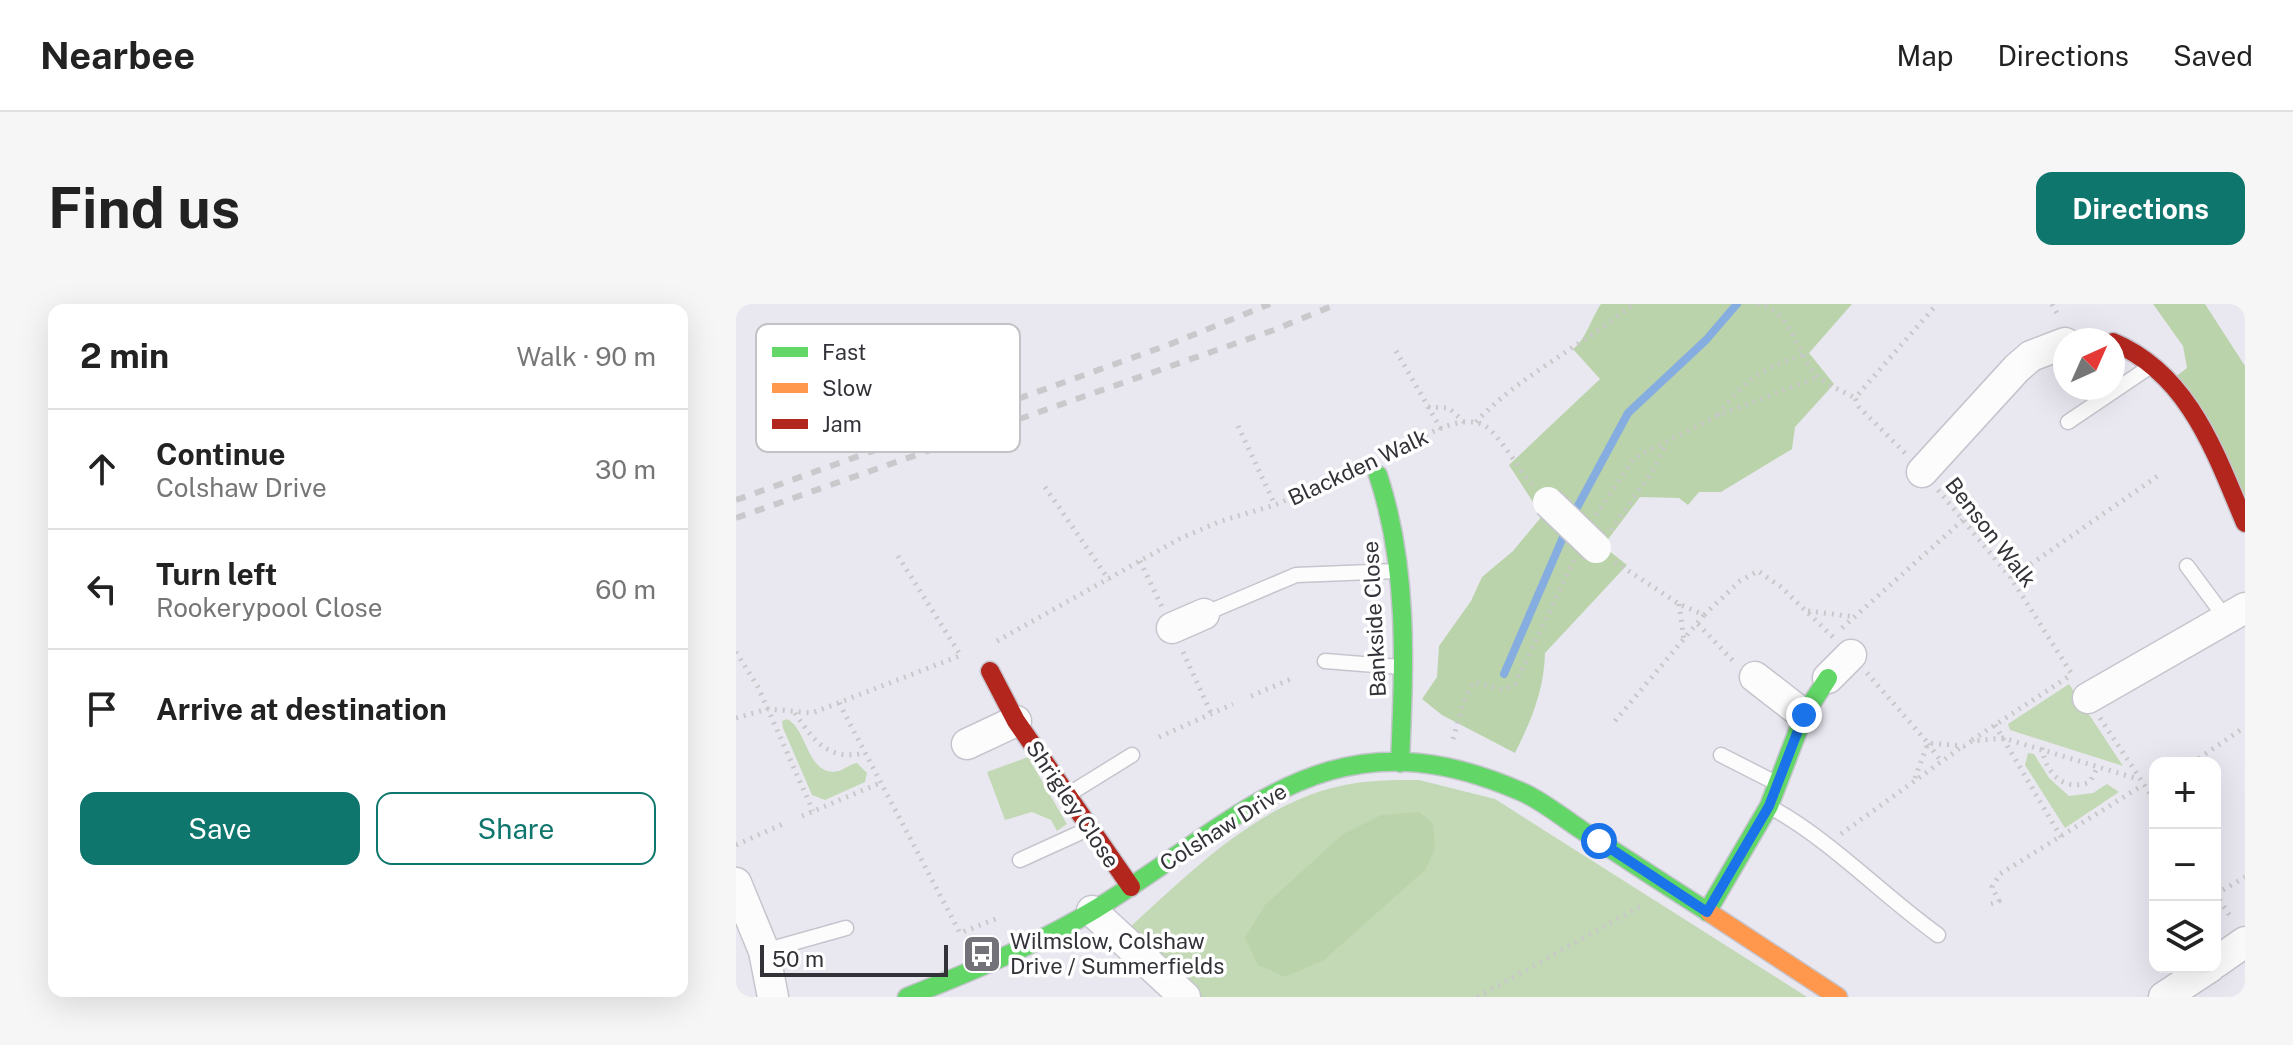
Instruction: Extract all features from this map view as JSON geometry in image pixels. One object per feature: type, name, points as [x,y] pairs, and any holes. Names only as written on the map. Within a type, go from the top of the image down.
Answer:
[{"type":"street","points":[[1922,472],[2017,368],[2031,356],[2053,348]]},
{"type":"street","points":[[2125,349],[2153,365],[2188,403],[2210,441],[2245,523]]},
{"type":"street","name":"Bankside Close","points":[[1376,468],[1388,500],[1399,571],[1402,667],[1400,763]]},
{"type":"street","points":[[1548,502],[1596,548]]},
{"type":"street","points":[[1172,628],[1204,614]]},
{"type":"street","points":[[2089,687],[2236,614]]},
{"type":"street","points":[[1707,912],[1769,806],[1804,715],[1828,678],[1842,646]]},
{"type":"street","name":"Shrigley Close","points":[[977,659],[1131,887]]},
{"type":"street","points":[[1755,677],[1804,715]]},
{"type":"street","name":"Shrigley Close","points":[[967,744],[1016,721]]},
{"type":"street","name":"Colshaw Drive","points":[[907,997],[1013,951],[1092,911],[1254,802],[1294,782],[1349,764],[1400,763],[1446,767],[1523,792],[1838,997]]},
{"type":"street","points":[[736,883],[773,997]]},
{"type":"street","points":[[1092,911],[1185,997]]},
{"type":"street","points":[[2221,957],[2241,935]]},
{"type":"street","points":[[2164,997],[2201,973]]},
{"type":"lane","points":[[2068,422],[2153,365]]},
{"type":"lane","points":[[2187,566],[2236,614]]},
{"type":"lane","points":[[1204,614],[1296,575],[1399,571]]},
{"type":"lane","points":[[1325,661],[1402,667]]},
{"type":"lane","points":[[1068,794],[1132,755]]},
{"type":"lane","points":[[1721,755],[1777,784]]},
{"type":"lane","points":[[1769,806],[1829,845],[1894,903],[1938,935]]},
{"type":"lane","points":[[1020,860],[1090,828]]},
{"type":"lane","points":[[756,941],[846,928]]},
{"type":"path","points":[[1548,502],[1493,432],[1476,422],[1507,393],[1633,304]]},
{"type":"path","points":[[1645,451],[1717,416],[1818,377],[1782,316],[1772,306],[1757,304]]},
{"type":"path","points":[[1855,398],[1937,304]]},
{"type":"path","name":"Blackden Walk","points":[[1396,351],[1441,429]]},
{"type":"path","points":[[1717,416],[1740,385],[1756,374],[1803,355]]},
{"type":"path","name":"Benson Walk","points":[[1818,377],[1855,398],[2011,578],[2089,687],[2143,785],[2149,789]]},
{"type":"path","points":[[1428,407],[1449,408],[1464,422]]},
{"type":"path","name":"Blackden Walk","points":[[736,718],[768,709],[812,713],[977,659],[1181,538],[1221,521],[1376,468],[1441,429],[1476,422]]},
{"type":"path","name":"Blackden Walk","points":[[1238,426],[1275,505]]},
{"type":"path","points":[[1596,548],[1654,469],[1667,442]]},
{"type":"path","points":[[2011,578],[2162,473]]},
{"type":"path","points":[[1045,487],[1109,580]]},
{"type":"path","points":[[1842,646],[1855,617],[1963,520]]},
{"type":"path","points":[[898,556],[977,659]]},
{"type":"path","points":[[1679,604],[1684,641]]},
{"type":"path","points":[[1807,611],[1855,617]]},
{"type":"path","points":[[1615,721],[1704,615]]},
{"type":"path","points":[[1698,624],[1749,678],[1755,677]]},
{"type":"path","points":[[736,652],[768,709],[813,811]]},
{"type":"path","points":[[1464,701],[1474,682],[1510,689],[1524,669]]},
{"type":"path","points":[[1251,696],[1291,679]]},
{"type":"path","points":[[1972,741],[1995,725],[2089,687]]},
{"type":"path","points":[[839,703],[960,933],[998,918],[1013,951]]},
{"type":"path","points":[[1159,737],[1233,704]]},
{"type":"path","points":[[795,712],[824,749],[841,757],[865,753]]},
{"type":"path","points":[[1995,725],[2061,837]]},
{"type":"path","points":[[2201,757],[2245,727]]},
{"type":"path","points":[[1914,779],[1928,743],[1941,761]]},
{"type":"path","points":[[1829,845],[1852,823],[1964,746]]},
{"type":"path","points":[[2042,748],[2044,762],[2062,783],[2072,786],[2090,782],[2098,766]]},
{"type":"path","points":[[802,816],[880,783]]},
{"type":"path","points":[[1991,904],[1999,901],[1992,887],[2000,874],[2143,785]]},
{"type":"path","points":[[736,845],[783,824]]},
{"type":"path","points":[[2221,891],[2245,877]]},
{"type":"path","points":[[1477,997],[1655,898],[1667,888]]},
{"type":"path","points":[[2219,901],[2241,935]]},
{"type":"green space","points":[[1601,304],[1852,304],[1809,353],[1834,384],[1795,427],[1792,449],[1721,492],[1699,492],[1688,505],[1679,498],[1640,497],[1603,546],[1627,565],[1545,653],[1536,704],[1515,753],[1442,715],[1422,699],[1437,677],[1439,646],[1471,601],[1482,577],[1513,551],[1542,516],[1509,465],[1600,379],[1573,349],[1585,335]]},
{"type":"green space","points":[[2153,304],[2205,304],[2245,366],[2245,523],[2170,381],[2187,368],[2183,346]]},
{"type":"green space","points":[[2069,684],[2123,766],[2010,730],[2008,724]]},
{"type":"green space","points":[[787,719],[794,724],[820,767],[839,771],[857,763],[867,773],[865,782],[825,800],[812,795],[783,728],[782,721]]},
{"type":"green space","points":[[2028,753],[2034,754],[2049,778],[2069,796],[2093,793],[2107,784],[2119,792],[2065,828],[2025,765]]},
{"type":"green space","points":[[1028,757],[1067,824],[1057,831],[1051,820],[1032,812],[1005,820],[987,772]]},
{"type":"green space","points":[[1419,780],[1495,799],[1807,997],[1187,997],[1120,936],[1221,847],[1278,809],[1340,786],[1370,781]]},
{"type":"green space","points":[[1419,812],[1433,823],[1435,849],[1425,870],[1324,960],[1285,977],[1258,965],[1245,938],[1265,905],[1343,834],[1381,815]]},
{"type":"waterway","points":[[1573,515],[1628,413],[1706,340],[1737,304]]},
{"type":"waterway","points":[[1504,674],[1567,528]]},
{"type":"railway","points":[[1020,398],[1168,345],[1270,304]]},
{"type":"railway","points":[[1020,419],[1274,330],[1337,304]]},
{"type":"railway","points":[[736,500],[870,452]]},
{"type":"railway","points":[[736,518],[925,452]]},
{"type":"traffic: fast","points":[[1378,475],[1388,510],[1400,582],[1403,654],[1400,763]]},
{"type":"traffic: fast","points":[[1707,912],[1769,806],[1804,715],[1828,678]]},
{"type":"traffic: fast","points":[[907,997],[1072,923],[1245,810],[1292,785],[1342,768],[1395,762],[1454,769],[1522,792],[1710,913]]},
{"type":"traffic: slow","points":[[1710,913],[1838,997]]},
{"type":"traffic: jam","points":[[2125,348],[2161,374],[2196,418],[2245,523]]},
{"type":"traffic: jam","points":[[990,671],[1016,721],[1131,887]]},
{"type":"place","name":"Wilmslow, Colshaw Drive / Summerfields","points":[[982,954]]},
{"type":"route","points":[[1599,841],[1707,912],[1769,806],[1804,715]]}]
